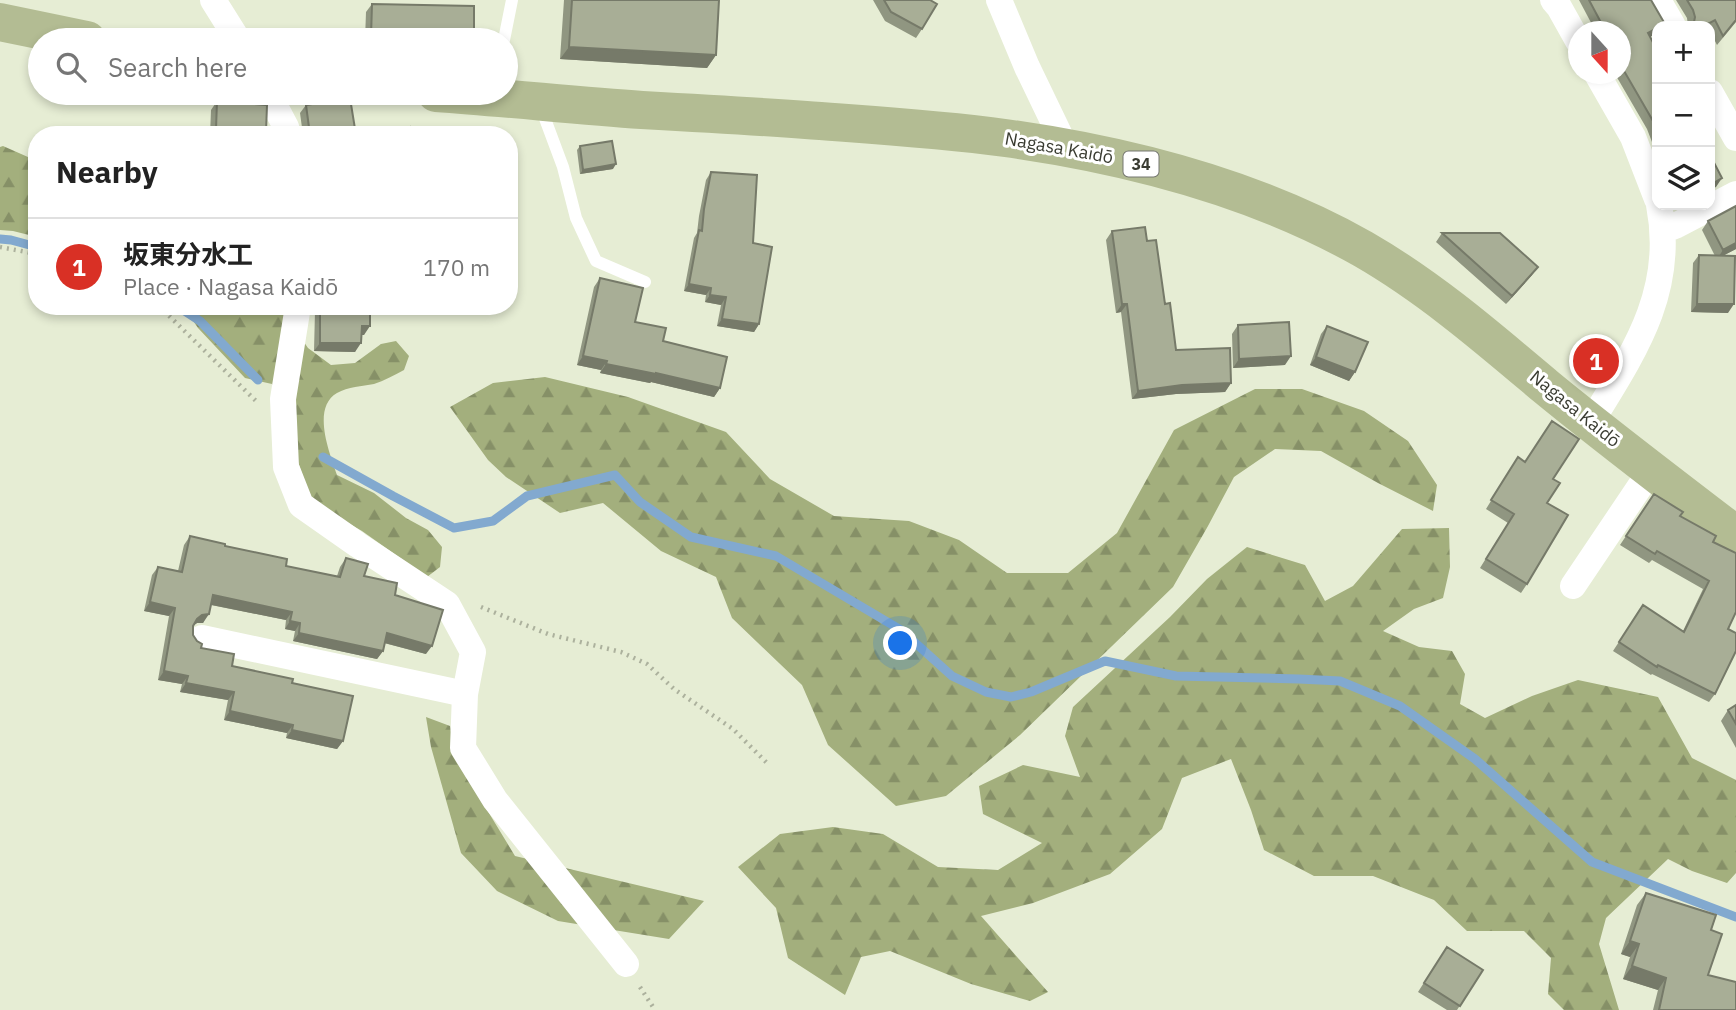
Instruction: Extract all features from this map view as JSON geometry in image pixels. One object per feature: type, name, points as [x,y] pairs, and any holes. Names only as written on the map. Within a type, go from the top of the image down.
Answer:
[{"type":"main road","points":[[0,22],[29,28]]},
{"type":"main road","name":"Nagasa Kaidō","points":[[518,99],[1001,137],[1128,160],[1252,198],[1314,223],[1412,279],[1736,535]]},
{"type":"street","points":[[213,0],[230,28]]},
{"type":"street","points":[[999,0],[1027,67],[1066,148]]},
{"type":"street","points":[[1658,0],[1669,21]]},
{"type":"street","points":[[1565,4],[1571,21]]},
{"type":"street","points":[[1603,84],[1633,137],[1652,186]]},
{"type":"street","points":[[1715,101],[1736,138]]},
{"type":"street","points":[[274,105],[285,126]]},
{"type":"street","points":[[1662,217],[1677,225],[1736,194]]},
{"type":"street","points":[[1591,422],[1625,367],[1652,311],[1664,252],[1662,217]]},
{"type":"street","points":[[297,315],[284,399],[286,467],[301,505],[447,604],[473,652],[465,694],[463,748],[495,800],[626,964]]},
{"type":"street","points":[[1573,586],[1651,470]]},
{"type":"street","points":[[202,638],[465,694]]},
{"type":"lane","points":[[506,28],[512,0]]},
{"type":"lane","points":[[538,102],[563,167],[576,218],[596,261],[645,282]]},
{"type":"path","points":[[0,247],[28,252]]},
{"type":"path","points":[[168,315],[249,397],[285,422]]},
{"type":"path","points":[[449,607],[469,603],[548,634],[621,652],[648,664],[674,689],[733,729],[769,765]]},
{"type":"green space","points":[[0,147],[28,157],[28,235],[0,230]]},
{"type":"green space","points":[[189,315],[285,315],[308,348],[331,365],[355,363],[381,344],[396,341],[409,356],[404,370],[378,383],[337,393],[329,400],[325,409],[325,432],[337,475],[374,493],[406,518],[428,530],[442,547],[440,567],[427,577],[362,531],[334,515],[309,495],[272,384],[245,378]]},
{"type":"green space","points":[[545,377],[628,397],[726,432],[770,479],[834,516],[909,521],[959,540],[1007,573],[1068,573],[1117,533],[1174,430],[1255,389],[1302,389],[1364,411],[1408,441],[1437,485],[1433,511],[1321,451],[1275,449],[1234,477],[1173,587],[1020,735],[946,796],[896,806],[828,745],[802,685],[732,618],[716,577],[661,551],[603,503],[560,513],[506,477],[488,460],[450,407],[493,383]]},
{"type":"green space","points":[[1449,528],[1450,567],[1443,598],[1414,609],[1383,631],[1419,647],[1452,651],[1465,674],[1460,704],[1485,718],[1532,696],[1578,680],[1658,697],[1692,758],[1736,780],[1736,873],[1727,883],[1668,859],[1606,918],[1599,944],[1619,1010],[1564,1010],[1548,994],[1551,958],[1524,931],[1467,931],[1434,900],[1373,876],[1314,876],[1264,850],[1231,759],[1182,778],[1162,829],[1110,874],[1033,903],[981,916],[1048,992],[1030,1001],[971,984],[890,951],[861,957],[845,995],[788,958],[776,908],[738,867],[780,834],[833,827],[883,834],[938,867],[998,870],[1042,843],[983,814],[979,786],[1023,765],[1080,777],[1065,736],[1073,707],[1207,579],[1247,547],[1305,565],[1325,601],[1353,586],[1402,529]]},
{"type":"green space","points":[[426,717],[450,726],[455,757],[515,856],[704,901],[669,939],[558,921],[497,891],[461,853],[431,747]]},
{"type":"building","points":[[572,0],[719,0],[716,55],[569,47]]},
{"type":"building","points":[[884,0],[930,0],[937,4],[922,29],[891,12]]},
{"type":"building","points":[[1589,0],[1651,0],[1663,21],[1652,21],[1652,31],[1648,33],[1652,41],[1652,119],[1631,83],[1631,21],[1600,21]]},
{"type":"building","points":[[1687,0],[1736,0],[1736,20],[1723,36],[1715,20],[1694,21],[1693,10]]},
{"type":"building","points":[[372,4],[474,6],[474,28],[371,28]]},
{"type":"building","points":[[217,105],[267,105],[266,126],[216,126]]},
{"type":"building","points":[[306,105],[351,105],[355,126],[309,126]]},
{"type":"building","points":[[612,141],[616,164],[583,170],[580,146]]},
{"type":"building","points":[[1715,165],[1722,178],[1715,182]]},
{"type":"building","points":[[711,172],[757,175],[753,243],[772,247],[759,324],[722,319],[726,297],[710,295],[711,288],[689,284],[699,230],[702,231]]},
{"type":"building","points":[[1736,206],[1736,243],[1723,250],[1708,221]]},
{"type":"building","points":[[1145,227],[1147,241],[1156,240],[1165,304],[1170,303],[1176,350],[1230,348],[1231,383],[1182,385],[1138,391],[1127,304],[1122,304],[1112,231]]},
{"type":"building","points":[[1442,233],[1500,233],[1538,267],[1512,296]]},
{"type":"building","points":[[1699,255],[1735,256],[1734,304],[1697,304]]},
{"type":"building","points":[[600,278],[643,288],[635,322],[666,328],[663,341],[727,357],[720,388],[606,364],[607,361],[583,356]]},
{"type":"building","points":[[320,315],[370,315],[370,326],[362,326],[361,343],[320,343]]},
{"type":"building","points":[[1289,322],[1291,356],[1239,359],[1238,325]]},
{"type":"building","points":[[1327,326],[1368,342],[1355,372],[1316,357]]},
{"type":"building","points":[[1600,338],[1613,356],[1605,370],[1596,376],[1579,352]]},
{"type":"building","points":[[1552,421],[1579,439],[1553,479],[1560,483],[1547,503],[1568,515],[1527,584],[1486,559],[1514,514],[1491,500],[1518,457],[1525,462]]},
{"type":"building","points":[[1654,494],[1683,512],[1680,516],[1716,536],[1713,542],[1736,553],[1736,612],[1728,629],[1736,633],[1736,651],[1715,694],[1658,665],[1657,667],[1619,642],[1643,605],[1684,632],[1709,581],[1626,536]]},
{"type":"building","points":[[190,536],[287,559],[286,566],[340,577],[346,558],[368,564],[364,576],[397,583],[395,595],[443,610],[432,646],[387,633],[383,651],[299,633],[300,623],[290,621],[292,612],[213,595],[209,614],[202,615],[193,626],[193,635],[202,644],[201,648],[234,654],[232,666],[353,696],[343,741],[292,730],[293,725],[230,711],[234,692],[186,683],[188,676],[164,671],[175,608],[150,602],[158,567],[182,572]]},
{"type":"building","points":[[1736,705],[1736,724],[1728,710]]},
{"type":"building","points":[[1646,893],[1716,915],[1711,930],[1722,934],[1708,975],[1736,982],[1736,1010],[1659,1010],[1666,978],[1632,966],[1639,944],[1630,941]]},
{"type":"building","points":[[1447,947],[1483,970],[1460,1006],[1424,983]]},
{"type":"waterway","points":[[0,239],[28,245]]},
{"type":"waterway","points":[[191,315],[258,380]]},
{"type":"waterway","points":[[323,457],[454,528],[493,521],[527,496],[615,475],[640,502],[691,537],[776,556],[901,630],[952,676],[986,692],[1011,697],[1031,692],[1105,661],[1176,676],[1340,681],[1400,706],[1475,759],[1592,862],[1736,917]]},
{"type":"place","name":"坂東分水工","points":[[1596,361]]}]
